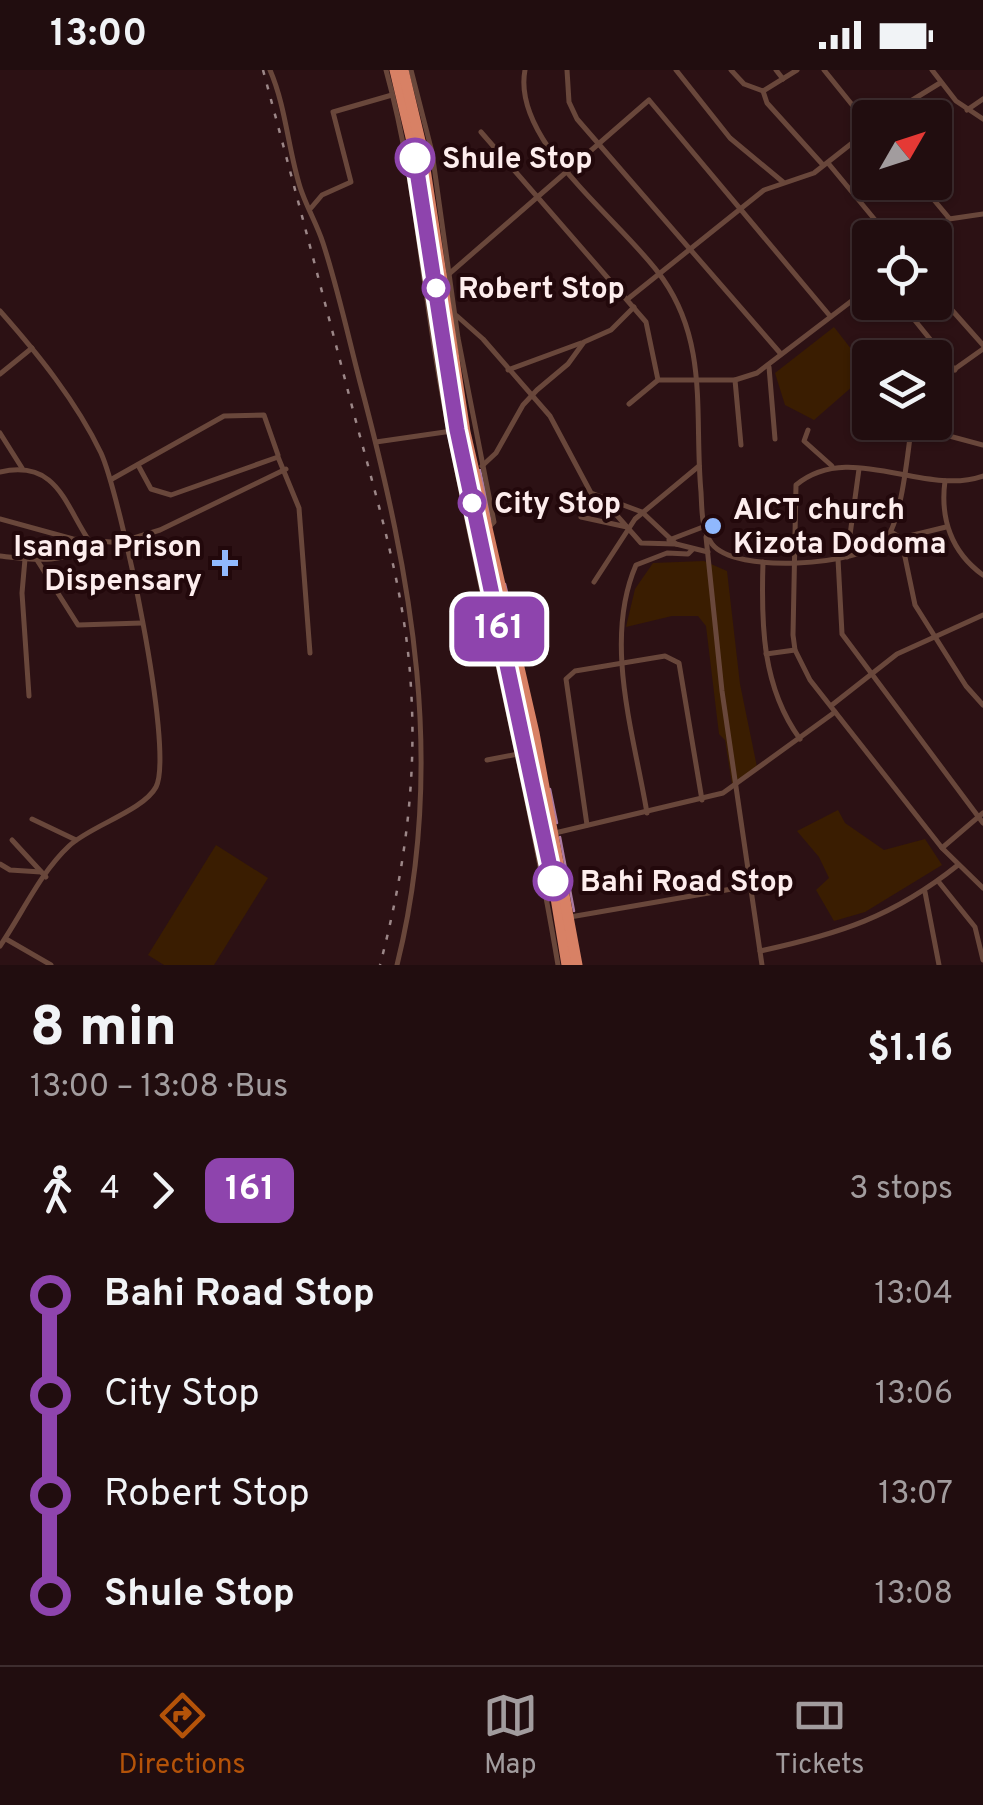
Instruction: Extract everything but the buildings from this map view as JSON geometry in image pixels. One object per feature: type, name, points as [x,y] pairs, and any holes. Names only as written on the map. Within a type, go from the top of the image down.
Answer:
[{"type":"highway","points":[[395,70],[396,94],[443,278],[453,431],[522,754],[578,965]]},
{"type":"highway","points":[[403,70],[422,148],[466,432],[553,833],[568,965]]},
{"type":"street","points":[[270,70],[301,191],[310,210],[376,442],[404,559],[422,692],[415,853],[397,965]]},
{"type":"street","points":[[376,442],[453,431],[396,94],[386,70]]},
{"type":"street","points":[[410,70],[432,152],[443,278],[455,314],[494,522],[488,528]]},
{"type":"street","points":[[525,70],[523,90],[536,129],[658,272],[684,314],[699,382],[698,466],[713,620],[762,965]]},
{"type":"street","points":[[567,70],[571,108],[781,354]]},
{"type":"street","points":[[676,70],[730,138],[783,182]]},
{"type":"street","points":[[731,70],[748,87],[763,91],[797,70]]},
{"type":"street","points":[[776,70],[783,79]]},
{"type":"street","points":[[824,70],[852,105]]},
{"type":"street","points":[[932,70],[967,110],[983,119]]},
{"type":"street","points":[[912,100],[940,83]]},
{"type":"street","points":[[763,91],[774,112],[874,220]]},
{"type":"street","points":[[310,210],[322,195],[351,182],[332,113],[396,94]]},
{"type":"street","points":[[967,110],[983,99]]},
{"type":"street","points":[[443,278],[649,100],[830,316]]},
{"type":"street","points":[[481,132],[628,298],[649,328],[648,350],[658,380]]},
{"type":"street","points":[[628,298],[741,206],[826,164],[852,143]]},
{"type":"street","points":[[933,200],[949,219],[983,214]]},
{"type":"street","points":[[629,404],[658,380],[735,380],[769,367],[852,300]]},
{"type":"street","points":[[508,370],[612,330],[634,307]]},
{"type":"street","points":[[952,310],[983,347],[952,373]]},
{"type":"street","points":[[0,311],[32,348],[84,423],[112,479],[154,686],[158,782],[150,795],[76,840],[43,874],[0,946]]},
{"type":"street","points":[[455,314],[558,429],[582,482],[644,544],[673,542],[684,531],[704,527]]},
{"type":"street","points":[[915,320],[956,370]]},
{"type":"street","points":[[482,466],[496,453],[530,398],[568,364],[584,342]]},
{"type":"street","points":[[0,374],[32,348]]},
{"type":"street","points":[[769,367],[775,439]]},
{"type":"street","points":[[735,380],[741,444]]},
{"type":"street","points":[[112,479],[224,416],[256,414],[268,419],[278,456],[300,508],[310,652]]},
{"type":"street","points":[[808,430],[804,442],[832,466],[946,481],[983,476]]},
{"type":"street","points":[[0,433],[23,470]]},
{"type":"street","points":[[952,436],[983,445]]},
{"type":"street","points":[[704,527],[724,554],[763,562],[838,560],[864,554],[890,532],[909,440]]},
{"type":"street","points":[[138,465],[151,489],[171,495],[278,456]]},
{"type":"street","points":[[594,582],[642,512],[698,466]]},
{"type":"street","points":[[832,466],[796,485],[791,562],[794,650],[833,709],[942,848],[983,888]]},
{"type":"street","points":[[0,519],[90,542],[123,542],[160,530],[286,469]]},
{"type":"street","points":[[846,557],[858,469]]},
{"type":"street","points":[[0,472],[23,470],[43,476],[68,500],[90,542]]},
{"type":"street","points":[[946,481],[942,508],[946,526],[972,566],[983,575]]},
{"type":"street","points":[[606,502],[642,512],[673,542],[708,552]]},
{"type":"street","points":[[581,517],[628,528]]},
{"type":"street","points":[[0,527],[8,523]]},
{"type":"street","points":[[890,532],[901,538],[946,526]]},
{"type":"street","points":[[901,538],[915,605],[983,705]]},
{"type":"street","points":[[0,556],[38,560],[78,552],[90,542]]},
{"type":"street","points":[[647,813],[620,642],[636,565],[666,552],[688,554],[692,550]]},
{"type":"street","points":[[25,559],[22,593],[29,696]]},
{"type":"street","points":[[38,560],[78,625],[142,624]]},
{"type":"street","points":[[838,560],[838,625],[981,818],[942,848]]},
{"type":"street","points":[[763,562],[761,635],[782,714],[800,739]]},
{"type":"street","points":[[553,833],[702,800],[738,785],[800,739],[871,672],[897,654],[983,615]]},
{"type":"street","points":[[766,654],[794,650]]},
{"type":"street","points":[[587,825],[566,679],[575,671],[665,656],[679,663],[702,800]]},
{"type":"street","points":[[487,760],[522,754],[558,965]]},
{"type":"street","points":[[32,819],[76,840]]},
{"type":"street","points":[[12,840],[43,874]]},
{"type":"street","points":[[0,864],[10,870],[43,874]]},
{"type":"street","points":[[760,951],[842,933],[924,892],[958,865]]},
{"type":"street","points":[[938,881],[978,933],[983,960]]},
{"type":"street","points":[[564,918],[749,886]]},
{"type":"street","points":[[924,892],[940,965]]},
{"type":"street","points":[[5,939],[51,965]]},
{"type":"shaded area","points":[[834,327],[852,350],[852,387],[814,420],[785,405],[775,373]]},
{"type":"shaded area","points":[[704,561],[727,571],[740,684],[757,767],[732,784],[725,740],[719,734],[706,626],[698,616],[672,616],[626,627],[635,589],[653,563]]},
{"type":"shaded area","points":[[838,810],[845,823],[884,850],[925,839],[942,865],[865,912],[834,921],[816,890],[829,878],[819,857],[797,831]]},
{"type":"shaded area","points":[[216,845],[268,878],[214,965],[164,965],[148,955]]},
{"type":"waterway","points":[[480,470],[492,523]]},
{"type":"waterway","points":[[505,584],[515,625]]},
{"type":"waterway","points":[[550,789],[557,823]]},
{"type":"waterway","points":[[560,837],[574,911]]},
{"type":"railway","points":[[263,70],[381,515],[408,653],[410,793],[396,897],[380,965]]},
{"type":"bus line","name":"161","points":[[415,158],[457,430],[553,881]]},
{"type":"place","name":"Shule Stop","points":[[415,158]]},
{"type":"place","name":"Robert Stop","points":[[436,288]]},
{"type":"place","name":"City Stop","points":[[472,503]]},
{"type":"place","name":"AICT church Kizota Dodoma","points":[[713,526]]},
{"type":"place","name":"Isanga Prison Dispensary","points":[[225,563]]},
{"type":"place","name":"Bahi Road Stop","points":[[553,881]]}]
